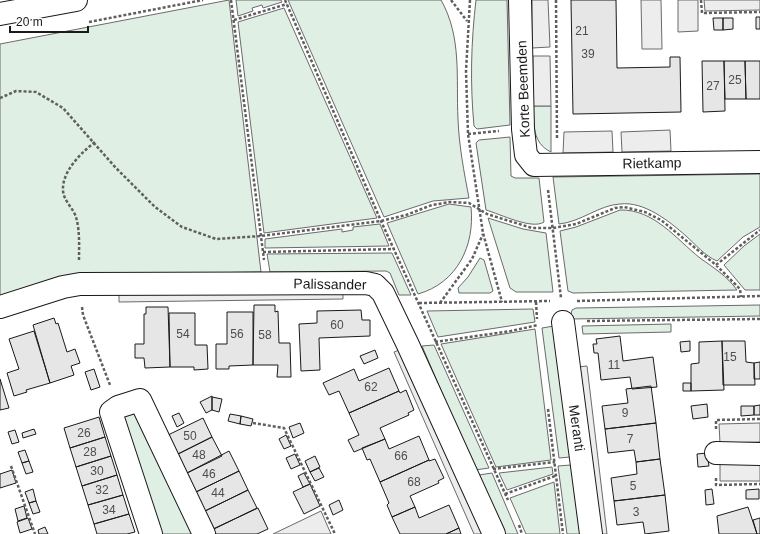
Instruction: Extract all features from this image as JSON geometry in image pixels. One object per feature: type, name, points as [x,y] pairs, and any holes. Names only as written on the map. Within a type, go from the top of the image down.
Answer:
[{"type":"street","points":[[0,14],[76,0]]},
{"type":"street","name":"Korte Beemden","points":[[520,0],[523,129],[526,155],[534,165],[551,165]]},
{"type":"street","name":"Rietkamp","points":[[551,165],[760,162]]},
{"type":"street","name":"Palissander","points":[[0,307],[63,287],[80,284],[366,283],[375,285],[383,293],[494,534]]},
{"type":"street","name":"Meranti","points":[[563,322],[591,534]]},
{"type":"street","points":[[151,534],[111,412],[118,406],[140,400],[204,534]]},
{"type":"street","points":[[716,454],[760,454]]},
{"type":"path","points":[[86,22],[203,0]]},
{"type":"path","points":[[231,0],[267,284]]},
{"type":"path","points":[[285,0],[382,221],[511,507]]},
{"type":"path","points":[[451,0],[468,22]]},
{"type":"path","points":[[470,0],[466,71],[468,134],[484,234],[502,302]]},
{"type":"path","points":[[388,304],[561,301],[553,228],[551,165],[556,0]]},
{"type":"path","points":[[701,0],[702,13],[760,12]]},
{"type":"path","points":[[234,20],[287,4]]},
{"type":"path","points":[[0,98],[16,91],[36,92],[63,108],[95,142],[116,168],[155,207],[182,227],[216,239],[261,236],[382,221],[406,215],[432,205],[450,202],[469,203],[487,214],[525,226],[553,228],[576,224],[615,208],[635,208],[661,220],[716,265],[740,289],[741,297]]},
{"type":"path","points":[[468,134],[523,129]]},
{"type":"path","points":[[95,142],[81,153],[64,178],[63,190],[68,204],[76,215],[79,235],[80,284],[83,315],[118,406]]},
{"type":"path","points":[[716,265],[760,230]]},
{"type":"path","points":[[440,304],[472,259],[484,234]]},
{"type":"path","points":[[263,252],[395,249]]},
{"type":"path","points":[[569,301],[760,296]]},
{"type":"path","points":[[253,423],[284,428],[335,534]]},
{"type":"path","points":[[466,472],[581,460]]},
{"type":"path","points":[[11,466],[35,534]]},
{"type":"path","points":[[556,476],[530,485],[505,494],[527,486],[556,476]]},
{"type":"path","points":[[517,521],[522,534]]},
{"type":"green space","points":[[229,0],[261,272],[73,275],[0,298],[0,44]]},
{"type":"green space","points":[[236,0],[281,0],[282,2],[263,8],[262,5],[252,8],[253,11],[238,16]]},
{"type":"green space","points":[[288,0],[441,0],[448,14],[455,43],[457,58],[459,139],[469,198],[433,201],[384,217]]},
{"type":"green space","points":[[476,0],[507,0],[510,125],[477,129],[474,126],[472,63]]},
{"type":"green space","points":[[284,8],[377,218],[264,233],[238,22]]},
{"type":"green space","points":[[533,106],[551,106],[551,152],[540,144],[537,138],[534,126]]},
{"type":"green space","points":[[510,137],[511,176],[515,178],[539,178],[544,222],[539,224],[524,223],[486,210],[476,143],[479,140]]},
{"type":"green space","points":[[760,174],[760,227],[743,237],[717,261],[704,253],[664,218],[638,206],[629,204],[612,205],[567,223],[559,224],[553,177]]},
{"type":"green space","points":[[449,204],[471,207],[470,236],[466,249],[461,261],[453,272],[432,289],[418,294],[387,223]]},
{"type":"green space","points":[[620,210],[643,214],[664,226],[700,258],[725,276],[737,290],[573,293],[568,291],[560,231],[576,227]]},
{"type":"green space","points":[[488,218],[523,229],[546,233],[553,292],[516,292],[510,288]]},
{"type":"green space","points":[[380,224],[389,246],[265,248],[265,239],[342,229],[342,232],[353,230],[353,227]]},
{"type":"green space","points":[[760,234],[760,290],[745,290],[724,265],[744,246]]},
{"type":"green space","points":[[392,253],[411,295],[399,295],[390,273],[386,271],[270,272],[267,254]]},
{"type":"green space","points":[[480,258],[484,260],[493,291],[490,293],[459,293],[458,288],[468,277]]},
{"type":"green space","points":[[760,305],[760,316],[570,319],[572,310],[576,308]]},
{"type":"green space","points":[[533,309],[535,322],[438,337],[427,311]]},
{"type":"green space","points":[[671,324],[671,332],[583,334],[582,326]]},
{"type":"green space","points":[[554,326],[570,457],[559,458],[542,328]]},
{"type":"green space","points":[[535,329],[551,460],[496,467],[441,344]]},
{"type":"green space","points":[[434,345],[489,468],[475,470],[422,346]]},
{"type":"green space","points":[[136,405],[199,534],[155,534],[117,412]]},
{"type":"green space","points":[[571,465],[580,534],[567,534],[558,466]]},
{"type":"green space","points":[[552,467],[553,474],[507,490],[499,473]]},
{"type":"green space","points":[[492,473],[518,534],[504,534],[479,475]]},
{"type":"green space","points":[[554,482],[560,534],[526,534],[510,498]]},
{"type":"shaded area","points":[[532,0],[548,0],[550,47],[532,48]]},
{"type":"shaded area","points":[[641,0],[661,0],[662,49],[642,49]]},
{"type":"shaded area","points":[[678,0],[698,0],[698,31],[678,32]]},
{"type":"shaded area","points":[[704,0],[760,0],[760,10],[705,11]]},
{"type":"shaded area","points":[[533,56],[550,56],[551,106],[533,106]]},
{"type":"shaded area","points":[[670,130],[671,151],[622,152],[621,132]]},
{"type":"shaded area","points":[[612,131],[613,152],[563,153],[564,132]]},
{"type":"shaded area","points":[[343,291],[343,299],[119,302],[119,294]]},
{"type":"shaded area","points":[[402,349],[483,534],[474,534],[394,352]]},
{"type":"shaded area","points":[[587,366],[607,534],[598,534],[578,367]]},
{"type":"shaded area","points":[[760,423],[760,442],[720,443],[719,424]]},
{"type":"shaded area","points":[[720,463],[760,463],[760,481],[720,481]]},
{"type":"shaded area","points":[[321,511],[331,534],[273,534]]},
{"type":"building","points":[[571,0],[616,0],[617,68],[670,67],[670,57],[680,57],[681,112],[573,114]]},
{"type":"building","points":[[756,17],[760,17],[760,29],[756,29]]},
{"type":"building","points":[[713,18],[723,18],[723,30],[714,30]]},
{"type":"building","points":[[723,18],[733,18],[733,29],[723,30]]},
{"type":"building","points":[[702,61],[724,61],[725,111],[703,112]]},
{"type":"building","points":[[724,61],[745,61],[746,99],[725,99]]},
{"type":"building","points":[[745,61],[760,61],[760,99],[746,99]]},
{"type":"building","points":[[254,305],[275,305],[275,312],[278,311],[279,343],[290,343],[291,377],[277,377],[278,365],[253,365]]},
{"type":"building","points":[[146,307],[168,307],[170,367],[145,368],[144,358],[135,358],[135,344],[144,344],[144,314],[146,314]]},
{"type":"building","points":[[361,310],[362,320],[370,320],[370,336],[319,338],[320,370],[301,371],[299,324],[317,323],[317,311]]},
{"type":"building","points":[[227,312],[253,312],[253,365],[229,366],[229,369],[216,369],[216,344],[227,344]]},
{"type":"building","points":[[169,313],[195,313],[195,345],[207,345],[208,369],[194,370],[194,367],[170,367]]},
{"type":"building","points":[[54,318],[56,324],[58,323],[67,352],[75,349],[80,363],[71,366],[74,375],[50,383],[33,325]]},
{"type":"building","points":[[34,331],[50,383],[26,390],[27,392],[14,396],[7,373],[19,369],[9,339]]},
{"type":"building","points":[[620,336],[623,361],[653,357],[657,387],[632,389],[630,377],[601,380],[598,353],[594,353],[593,344],[597,344],[596,339]]},
{"type":"building","points":[[690,341],[690,351],[681,352],[680,342]]},
{"type":"building","points":[[722,341],[745,341],[746,362],[754,363],[755,385],[723,385]]},
{"type":"building","points":[[722,341],[724,390],[691,391],[691,364],[699,363],[699,342]]},
{"type":"building","points":[[375,350],[378,358],[364,364],[360,356]]},
{"type":"building","points":[[760,362],[760,379],[754,379],[754,363]]},
{"type":"building","points":[[389,368],[399,391],[349,413],[339,391],[329,395],[323,383],[354,369],[359,381]]},
{"type":"building","points":[[94,369],[100,387],[91,390],[85,372]]},
{"type":"building","points":[[0,379],[9,408],[0,410]]},
{"type":"building","points":[[683,383],[691,383],[691,391],[683,391]]},
{"type":"building","points":[[651,386],[656,423],[605,429],[602,406],[628,403],[626,389]]},
{"type":"building","points":[[406,390],[414,410],[408,413],[409,415],[380,428],[385,439],[354,452],[348,440],[359,435],[349,413],[399,391],[400,393]]},
{"type":"building","points":[[212,396],[212,410],[206,413],[200,402]]},
{"type":"building","points":[[212,397],[222,399],[219,412],[212,410]]},
{"type":"building","points":[[707,404],[708,417],[693,419],[691,406]]},
{"type":"building","points":[[760,405],[760,415],[754,415],[754,406]]},
{"type":"building","points":[[741,406],[754,406],[754,415],[741,416]]},
{"type":"building","points":[[179,413],[184,423],[177,427],[172,416]]},
{"type":"building","points":[[230,414],[241,416],[240,424],[228,421]]},
{"type":"building","points":[[241,416],[253,419],[251,426],[240,424]]},
{"type":"building","points":[[99,417],[105,437],[70,448],[64,428]]},
{"type":"building","points":[[203,418],[212,437],[178,454],[168,435]]},
{"type":"building","points":[[300,423],[304,433],[293,438],[289,427]]},
{"type":"building","points":[[656,423],[660,459],[636,462],[634,450],[608,453],[605,429]]},
{"type":"building","points":[[34,429],[36,434],[23,438],[22,433]]},
{"type":"building","points":[[15,430],[19,442],[12,444],[8,432]]},
{"type":"building","points":[[286,435],[291,446],[284,449],[279,439]]},
{"type":"building","points":[[419,436],[429,460],[380,482],[370,459],[367,460],[362,448],[385,439],[389,449]]},
{"type":"building","points":[[105,437],[111,456],[76,467],[70,448]]},
{"type":"building","points":[[212,437],[222,456],[187,473],[178,454]]},
{"type":"building","points":[[25,450],[29,461],[22,463],[18,452]]},
{"type":"building","points":[[229,451],[239,471],[196,492],[187,473]]},
{"type":"building","points":[[707,453],[709,466],[698,467],[697,454]]},
{"type":"building","points":[[295,454],[300,465],[291,469],[286,458]]},
{"type":"building","points":[[111,456],[117,475],[82,486],[76,467]]},
{"type":"building","points":[[315,456],[320,467],[310,472],[305,461]]},
{"type":"building","points":[[435,459],[444,478],[438,481],[439,483],[410,496],[415,507],[392,517],[387,505],[389,503],[380,482],[429,460]]},
{"type":"building","points":[[660,459],[665,495],[614,501],[611,478],[637,474],[636,462]]},
{"type":"building","points":[[29,461],[33,472],[26,474],[22,463]]},
{"type":"building","points":[[319,468],[324,477],[315,481],[310,472]]},
{"type":"building","points":[[12,470],[16,483],[0,488],[0,474]]},
{"type":"building","points":[[239,471],[248,490],[205,511],[196,492]]},
{"type":"building","points":[[304,473],[310,484],[303,487],[298,476]]},
{"type":"building","points":[[117,475],[123,495],[88,505],[82,486]]},
{"type":"building","points":[[310,484],[320,506],[304,514],[293,492]]},
{"type":"building","points":[[33,489],[36,501],[29,503],[25,492]]},
{"type":"building","points":[[712,489],[714,504],[706,505],[705,490]]},
{"type":"building","points":[[759,489],[759,499],[746,499],[746,490]]},
{"type":"building","points":[[248,490],[257,508],[214,529],[205,511]]},
{"type":"building","points":[[123,495],[129,514],[94,524],[88,505]]},
{"type":"building","points":[[665,495],[669,531],[645,534],[643,522],[617,525],[614,501]]},
{"type":"building","points":[[339,500],[343,510],[333,515],[329,505]]},
{"type":"building","points":[[36,501],[40,512],[33,514],[29,503]]},
{"type":"building","points":[[449,505],[459,528],[446,534],[400,534],[392,517],[415,507],[419,518]]},
{"type":"building","points":[[24,506],[27,518],[18,521],[15,509]]},
{"type":"building","points":[[748,507],[757,534],[719,534],[717,516]]},
{"type":"building","points":[[258,508],[268,529],[257,534],[216,534],[213,529]]},
{"type":"building","points":[[129,514],[135,532],[127,534],[97,534],[94,524]]},
{"type":"building","points":[[28,518],[32,529],[20,533],[17,522]]},
{"type":"building","points":[[760,518],[760,534],[757,534],[753,520]]},
{"type":"building","points":[[45,527],[48,534],[39,534],[38,530]]},
{"type":"building","points":[[459,528],[461,534],[446,534]]}]
